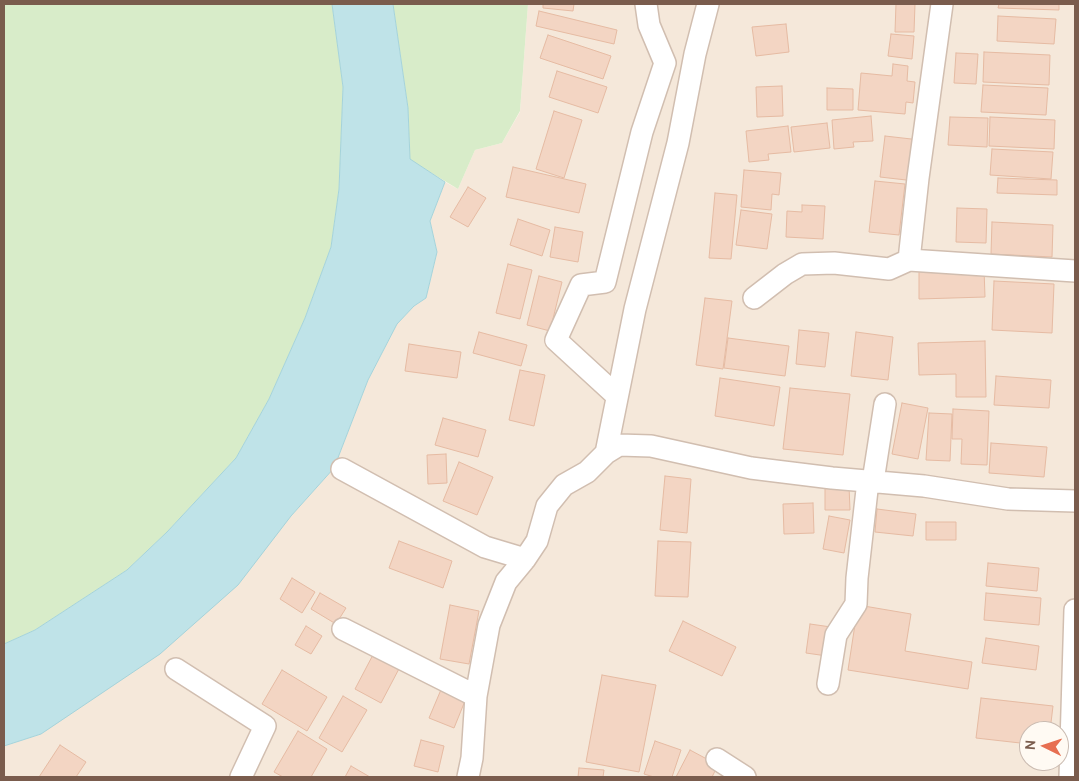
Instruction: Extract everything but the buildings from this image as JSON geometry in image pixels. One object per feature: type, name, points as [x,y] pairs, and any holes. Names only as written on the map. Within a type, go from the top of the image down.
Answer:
[{"type":"street","points":[[617,396],[556,340],[582,285],[605,282],[642,132],[665,63],[649,25],[646,4]]},
{"type":"street","points":[[606,454],[634,308],[678,143],[695,54],[708,4]]},
{"type":"street","points":[[909,260],[942,4]]},
{"type":"street","points":[[754,298],[785,274],[802,264],[834,263],[889,269],[909,260],[1075,271]]},
{"type":"street","points":[[828,684],[836,635],[856,604],[857,578],[871,481],[885,404]]},
{"type":"street","points":[[468,777],[472,758],[476,696],[489,625],[506,582],[537,541],[547,506],[564,485],[587,472],[606,454],[619,445],[651,446],[751,468],[832,478],[924,486],[1008,499],[1075,501]]},
{"type":"street","points":[[342,469],[485,547],[525,559]]},
{"type":"street","points":[[1071,768],[1075,610]]},
{"type":"street","points":[[343,629],[476,696]]},
{"type":"street","points":[[176,669],[265,726],[241,777]]},
{"type":"street","points":[[718,759],[745,777]]},
{"type":"shaded area","points":[[528,4],[1075,4],[1075,777],[4,777],[4,746],[41,734],[291,516],[334,468],[368,380],[397,324],[414,306],[426,298],[437,252],[430,221],[445,182],[458,189],[475,150],[502,143],[520,112]]},
{"type":"green space","points":[[4,4],[332,4],[343,87],[339,189],[331,247],[305,318],[269,399],[236,458],[167,532],[127,570],[35,630],[4,644]]},
{"type":"green space","points":[[393,4],[528,4],[520,111],[502,143],[475,150],[458,189],[410,160],[408,108]]},
{"type":"water","points":[[332,4],[393,4],[408,108],[410,159],[445,182],[430,221],[437,252],[426,298],[414,306],[397,324],[368,380],[334,468],[291,516],[238,585],[160,654],[41,734],[4,746],[4,644],[35,630],[127,570],[167,532],[236,458],[269,399],[305,318],[331,247],[339,189],[343,87]]}]
